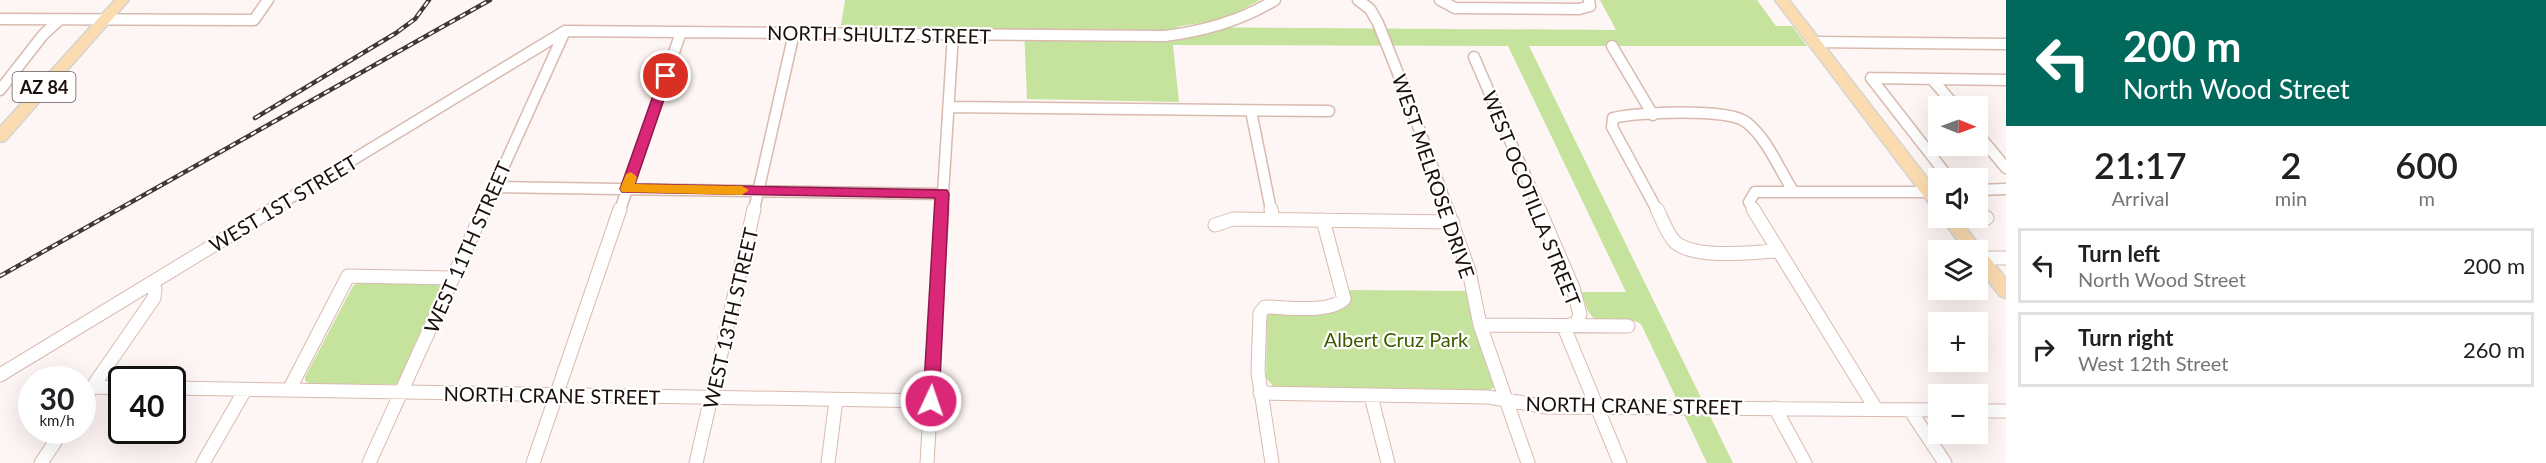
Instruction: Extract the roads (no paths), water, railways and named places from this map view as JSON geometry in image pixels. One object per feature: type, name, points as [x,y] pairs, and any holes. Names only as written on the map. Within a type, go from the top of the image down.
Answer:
[{"type":"main road","name":"AZ 84","points":[[0,137],[122,0]]},
{"type":"main road","points":[[1782,0],[1928,190]]},
{"type":"main road","points":[[1957,228],[1966,240]]},
{"type":"main road","points":[[1988,268],[2006,291]]},
{"type":"street","points":[[0,19],[254,20],[268,0]]},
{"type":"street","name":"NORTH SHULTZ STREET","points":[[565,31],[1143,36],[1193,33],[1227,25],[1275,0]]},
{"type":"street","name":"WEST MELROSE DRIVE","points":[[1358,0],[1370,9],[1388,45],[1453,222],[1469,271],[1480,325],[1528,463]]},
{"type":"street","points":[[1442,2],[1455,8],[1515,4],[1588,4]]},
{"type":"street","points":[[0,90],[43,35],[58,21]]},
{"type":"street","name":"WEST 11TH STREET","points":[[369,463],[565,31]]},
{"type":"street","name":"WEST 1ST STREET","points":[[0,375],[565,31]]},
{"type":"street","points":[[533,463],[681,32]]},
{"type":"street","name":"WEST 13TH STREET","points":[[696,463],[794,33]]},
{"type":"street","points":[[927,463],[953,34]]},
{"type":"street","points":[[1814,42],[2006,44]]},
{"type":"street","points":[[1612,46],[1653,115]]},
{"type":"street","name":"WEST OCOTILLA STREET","points":[[1474,57],[1573,288],[1580,314],[1577,323],[1564,327],[1620,463]]},
{"type":"street","points":[[1941,168],[1871,78],[2000,80],[2006,92]]},
{"type":"street","points":[[1932,79],[1946,96]]},
{"type":"street","points":[[949,107],[1329,111]]},
{"type":"street","points":[[1251,111],[1273,219]]},
{"type":"street","points":[[1777,251],[1694,250],[1674,241],[1612,127],[1613,118],[1653,115],[1724,116],[1742,120],[1754,130],[1793,191]]},
{"type":"street","points":[[1988,146],[2006,168]]},
{"type":"street","points":[[495,187],[942,194]]},
{"type":"street","points":[[1988,190],[2006,189]]},
{"type":"street","points":[[1876,409],[1749,202],[1755,192],[1793,191],[1928,198]]},
{"type":"street","points":[[1215,225],[1233,219],[1453,222]]},
{"type":"street","points":[[1272,463],[1258,372],[1260,313],[1264,307],[1322,308],[1338,305],[1344,299],[1323,220]]},
{"type":"street","points":[[1988,256],[2006,258]]},
{"type":"street","points":[[289,390],[348,276],[452,279]]},
{"type":"street","points":[[96,381],[154,298],[155,289],[151,283]]},
{"type":"street","points":[[1480,325],[1629,326]]},
{"type":"street","name":"NORTH CRANE STREET","points":[[186,388],[931,401]]},
{"type":"street","points":[[203,463],[245,390]]},
{"type":"street","name":"NORTH CRANE STREET","points":[[1260,393],[1488,397],[1547,407],[1928,410]]},
{"type":"street","points":[[1371,396],[1388,463]]},
{"type":"street","points":[[828,463],[836,400]]},
{"type":"street","points":[[1775,408],[1805,463]]},
{"type":"street","points":[[1910,410],[1945,463]]},
{"type":"street","points":[[1988,411],[2006,411]]},
{"type":"street","points":[[41,463],[54,444]]},
{"type":"railway","points":[[255,118],[396,33],[415,19],[429,0]]},
{"type":"railway","points":[[0,276],[490,0]]},
{"type":"park label","name":"Albert Cruz Park","points":[[1396,339]]}]
